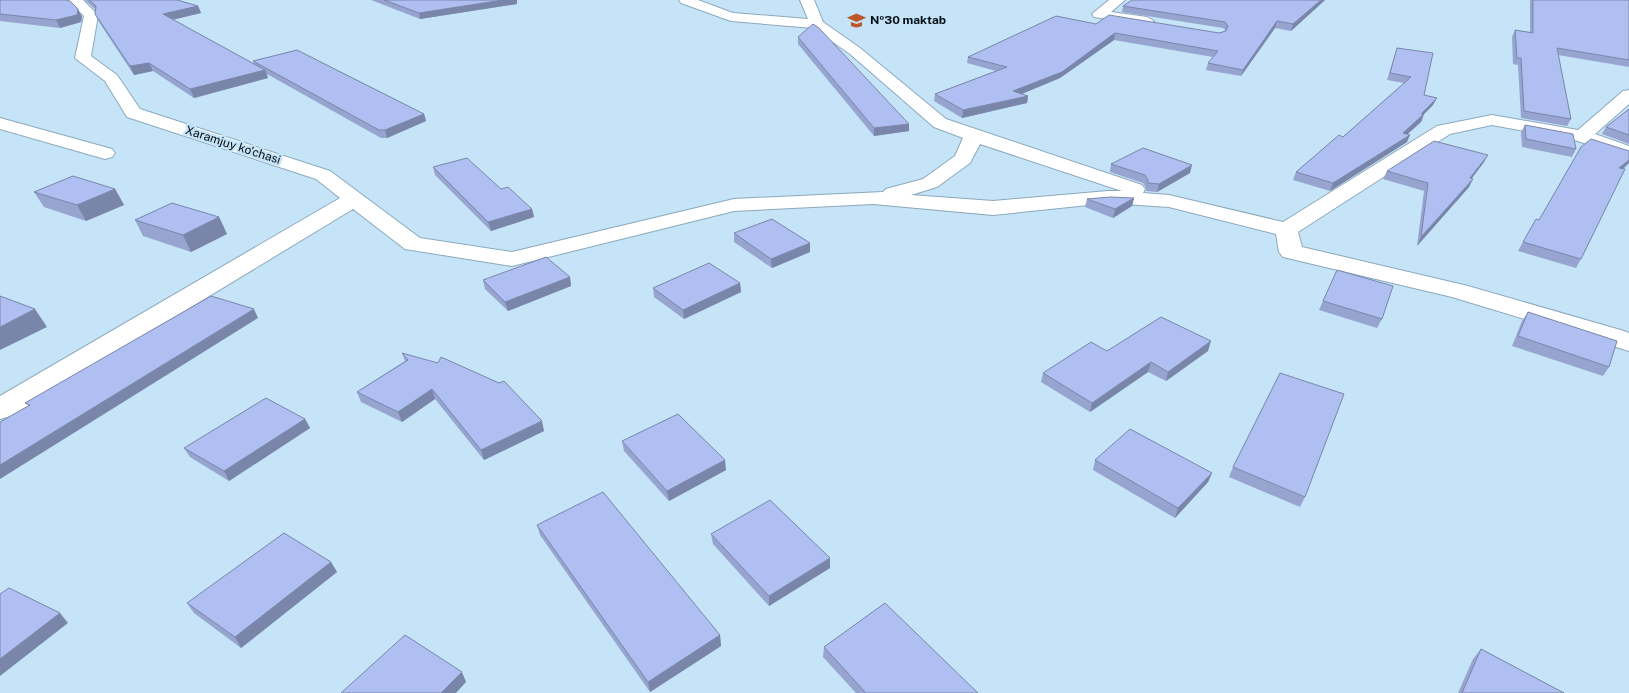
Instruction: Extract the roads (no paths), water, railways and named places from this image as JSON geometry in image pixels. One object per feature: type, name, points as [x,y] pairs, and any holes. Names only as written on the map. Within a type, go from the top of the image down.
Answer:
[{"type":"street","name":"Xaramjuy ko'chasi","points":[[58,0],[78,3],[91,15],[85,39],[83,58],[111,78],[133,113],[323,174],[413,244],[512,258],[734,205],[873,198]]},
{"type":"street","points":[[686,0],[731,17],[817,24],[855,51],[940,123],[1169,201],[1286,230],[1444,130],[1492,120],[1582,136],[1629,154]]},
{"type":"street","points":[[807,0],[817,24]]},
{"type":"street","points":[[1118,0],[1099,14],[1163,24]]},
{"type":"street","points":[[1582,136],[1629,95]]},
{"type":"street","points":[[0,123],[106,153]]},
{"type":"street","points":[[873,198],[930,183],[963,159],[974,136]]},
{"type":"street","points":[[873,198],[993,208],[1108,196],[1169,201]]},
{"type":"street","points":[[0,409],[354,199]]},
{"type":"street","points":[[1286,230],[1290,252],[1459,291],[1629,343]]},
{"type":"place","name":"№30 maktab","points":[[856,20]]}]
